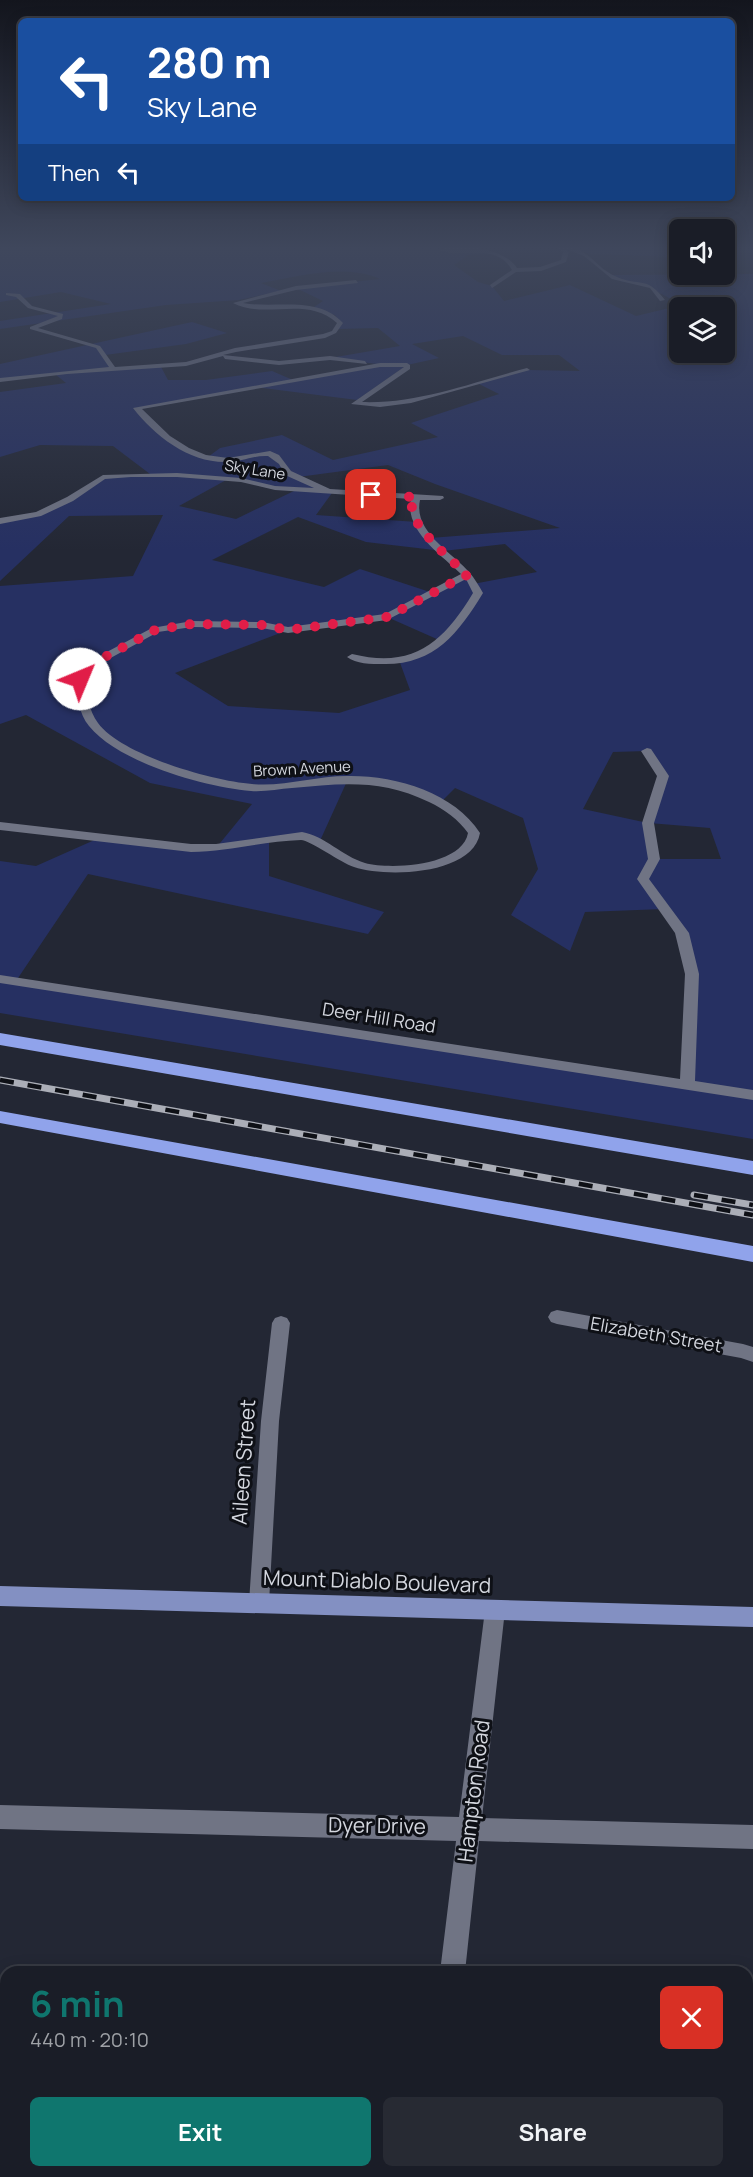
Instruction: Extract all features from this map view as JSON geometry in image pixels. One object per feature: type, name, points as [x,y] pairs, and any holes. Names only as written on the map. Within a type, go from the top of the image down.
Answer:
[{"type":"highway","points":[[0,1039],[753,1168]]},
{"type":"highway","points":[[0,1117],[753,1254]]},
{"type":"main road","name":"Mount Diablo Boulevard","points":[[0,1596],[753,1617]]},
{"type":"street","points":[[98,348],[113,368]]},
{"type":"street","points":[[0,380],[113,368],[186,364],[250,348]]},
{"type":"street","points":[[216,356],[279,363],[330,358],[380,365],[407,365],[407,369],[387,380],[355,404],[380,405],[411,401],[527,370]]},
{"type":"street","points":[[332,493],[288,473],[281,459],[272,453],[260,453],[228,460],[193,453],[153,428],[137,408],[380,365]]},
{"type":"street","name":"Sky Lane","points":[[0,521],[38,514],[84,491],[104,477],[110,476],[177,475],[241,480],[275,488],[332,493],[440,498]]},
{"type":"street","points":[[352,657],[368,662],[399,660],[427,652],[467,612],[478,593],[467,575],[423,531],[413,514],[412,506],[416,497]]},
{"type":"street","name":"Brown Avenue","points":[[0,826],[191,848],[216,848],[302,836],[309,837],[354,863],[369,867],[421,867],[444,862],[464,852],[472,844],[474,833],[467,822],[440,803],[412,789],[348,779],[253,788],[207,780],[163,766],[118,746],[93,724],[81,695],[80,679],[92,664],[155,630],[192,624],[262,625],[288,630],[387,617],[467,575]]},
{"type":"street","points":[[647,751],[663,776],[648,823],[654,859],[643,879],[682,933],[693,974],[687,1085]]},
{"type":"street","name":"Deer Hill Road","points":[[0,979],[753,1095]]},
{"type":"street","name":"Elizabeth Street","points":[[557,1317],[743,1351],[753,1355]]},
{"type":"street","name":"Aileen Street","points":[[259,1603],[270,1421],[280,1323]]},
{"type":"street","name":"Hampton Road","points":[[453,1966],[495,1610]]},
{"type":"street","name":"Dyer Drive","points":[[0,1817],[753,1837]]},
{"type":"shaded area","points":[[75,348],[160,348],[105,355],[113,368],[160,365],[168,380],[206,380],[272,371],[293,380],[377,364],[330,358],[391,348],[419,348],[439,358],[407,365],[357,400],[255,387],[138,408],[179,444],[208,457],[220,448],[282,435],[333,460],[438,437],[411,423],[499,394],[477,383],[527,370],[580,371],[559,355],[502,355],[487,348],[669,348],[669,363],[735,363],[735,348],[753,348],[753,1139],[0,1013],[0,861],[36,866],[99,838],[216,848],[252,804],[150,783],[26,715],[0,724],[0,586],[133,576],[163,515],[69,516],[0,581],[0,521],[38,514],[103,477],[150,474],[113,446],[40,445],[0,457],[0,392],[66,383],[55,374],[0,380],[0,364]],"holes":[[[388,465],[435,484],[560,528],[430,538],[417,522],[316,515],[332,493],[298,477]],[[228,479],[296,490],[236,519],[179,506]],[[298,517],[366,542],[443,551],[505,544],[537,572],[473,584],[467,575],[433,593],[360,569],[324,587],[212,560]],[[387,617],[439,640],[427,652],[399,660],[410,690],[339,713],[228,706],[175,673],[288,630]],[[647,751],[663,776],[648,823],[583,809],[613,752]],[[348,779],[412,789],[440,803],[455,788],[523,818],[538,869],[511,915],[570,951],[585,912],[664,909],[682,933],[692,974],[686,1085],[16,981],[88,874],[368,934],[384,912],[269,876],[269,839],[309,837],[319,843]],[[649,823],[710,828],[721,859],[654,859]]]},
{"type":"railway","points":[[0,1080],[753,1215]]},
{"type":"railway","points":[[694,1195],[753,1205]]},
{"type":"route","points":[[80,679],[92,664],[128,642],[155,630],[192,624],[262,625],[288,630],[387,617],[467,575],[423,531],[413,514],[412,506],[416,497],[371,495]]}]
